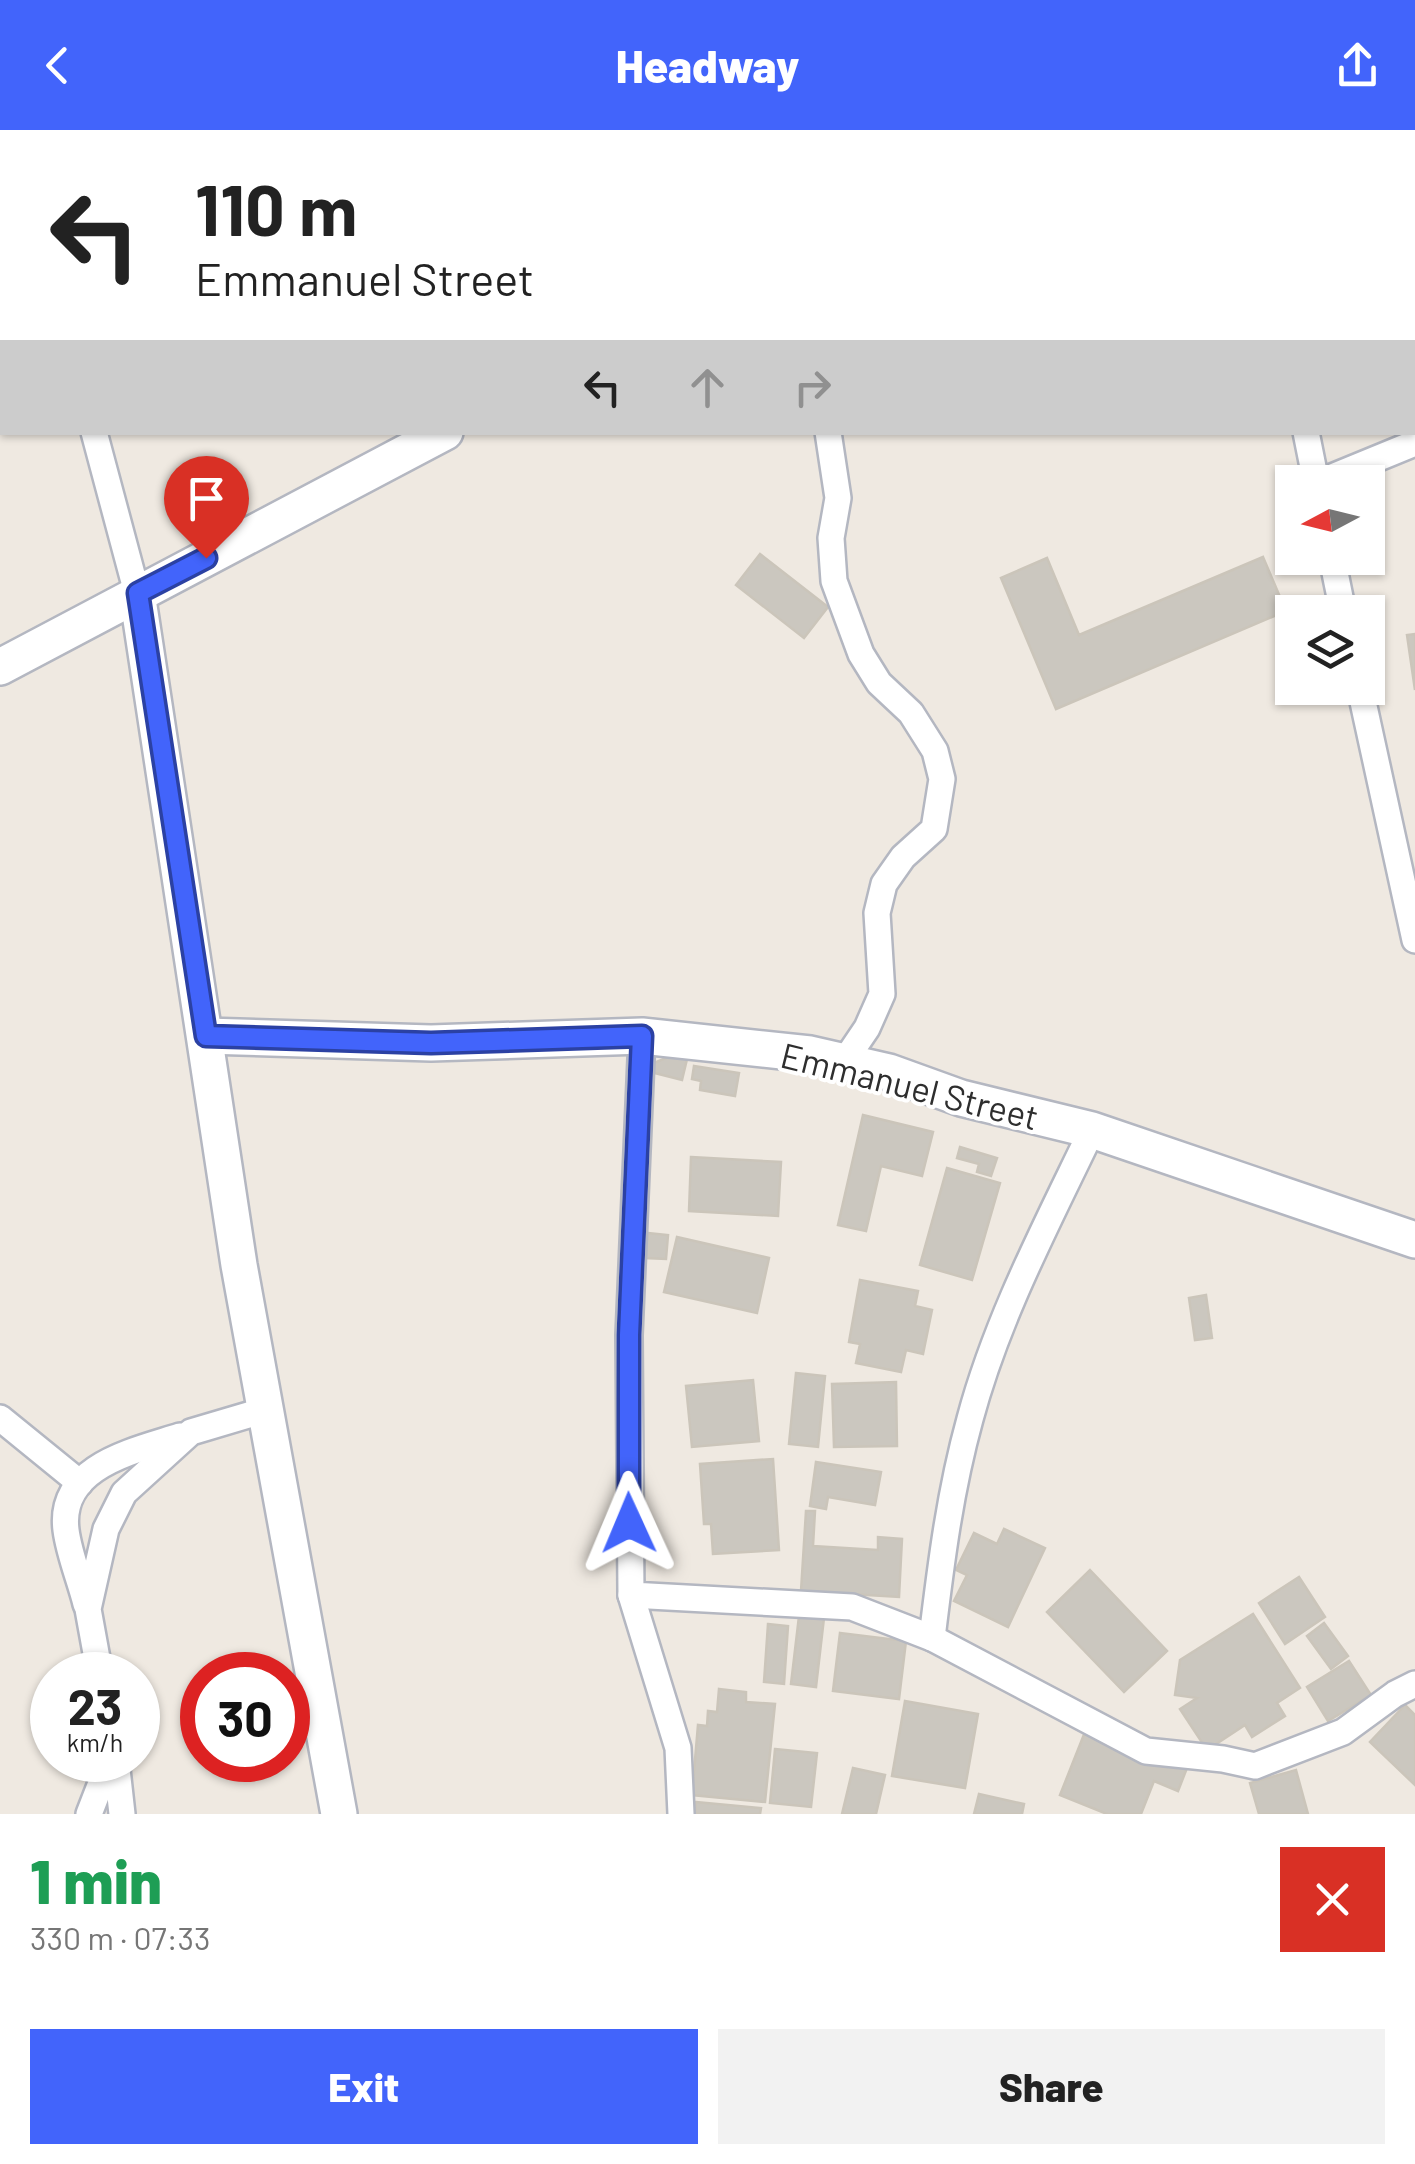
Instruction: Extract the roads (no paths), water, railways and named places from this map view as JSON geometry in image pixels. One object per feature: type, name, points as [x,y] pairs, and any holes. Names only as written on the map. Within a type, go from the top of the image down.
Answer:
[{"type":"main road","points":[[0,667],[438,435]]},
{"type":"main road","points":[[138,593],[265,1410],[339,1814]]},
{"type":"main road","name":"Emmanuel Street","points":[[206,1036],[431,1043],[642,1036],[810,1054],[889,1072],[961,1098],[1092,1130],[1415,1240]]},
{"type":"street","points":[[95,435],[138,593]]},
{"type":"street","points":[[828,435],[838,498],[831,538],[834,580],[861,654],[879,683],[911,712],[934,751],[942,779],[934,829],[903,857],[884,884],[877,913],[882,994],[867,1028],[844,1062]]},
{"type":"street","points":[[1307,435],[1314,465]]},
{"type":"street","points":[[1360,465],[1415,443]]},
{"type":"street","points":[[1364,705],[1415,940]]},
{"type":"street","points":[[642,1036],[629,1335],[631,1595],[678,1748],[681,1814]]},
{"type":"street","points":[[932,1638],[946,1524],[970,1416],[1008,1308],[1092,1130]]},
{"type":"street","points":[[96,1652],[66,1528],[67,1505],[80,1482],[105,1460],[265,1410]]},
{"type":"street","points":[[0,1418],[80,1482]]},
{"type":"street","points":[[88,1609],[106,1529],[124,1493],[192,1432]]},
{"type":"street","points":[[631,1595],[852,1608],[932,1638],[1146,1751],[1255,1766],[1342,1732],[1415,1684]]},
{"type":"street","points":[[89,1814],[103,1782]]},
{"type":"street","points":[[117,1782],[122,1814]]}]
